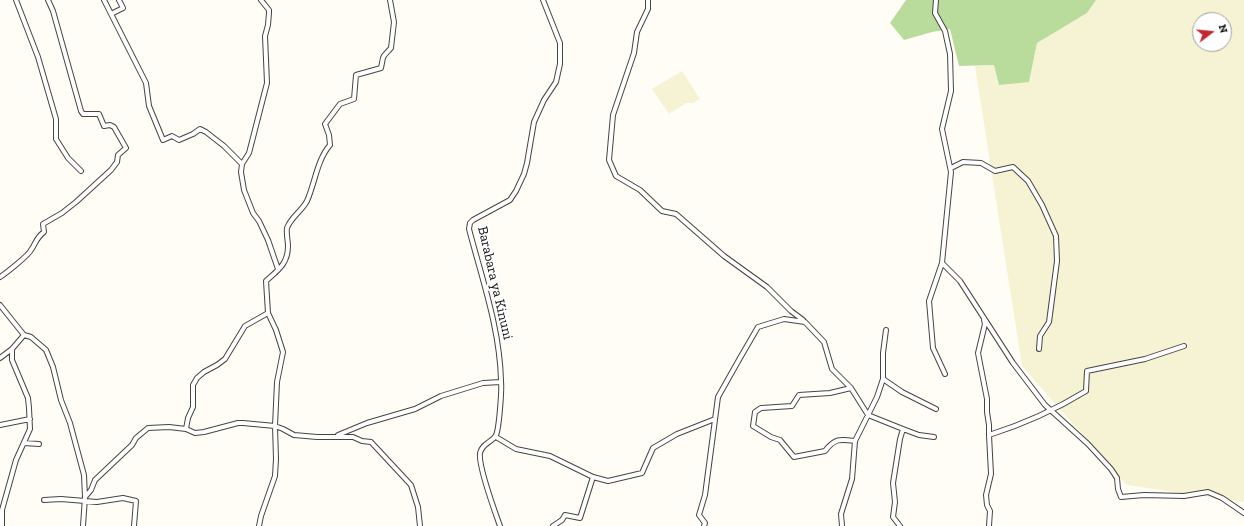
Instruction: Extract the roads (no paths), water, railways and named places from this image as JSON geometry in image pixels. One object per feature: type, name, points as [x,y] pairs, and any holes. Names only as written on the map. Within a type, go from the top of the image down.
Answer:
[{"type":"street","points":[[16,0],[38,57],[56,119],[56,139],[68,158],[81,171]]},
{"type":"street","points":[[0,277],[28,255],[37,237],[44,232],[43,224],[62,213],[76,202],[111,170],[118,155],[126,148],[114,127],[110,125],[104,126],[99,114],[83,114],[81,111],[53,11],[48,0]]},
{"type":"street","points":[[104,0],[146,83],[149,106],[164,140],[172,136],[179,140],[200,129],[224,146],[242,164]]},
{"type":"street","points":[[111,14],[123,8],[119,0]]},
{"type":"street","points":[[261,0],[269,10],[268,25],[265,36],[267,83],[249,153],[242,164],[240,172],[244,190],[253,213],[259,221],[268,240],[278,269]]},
{"type":"street","points":[[259,526],[275,476],[277,382],[283,352],[276,330],[268,313],[266,281],[286,260],[288,246],[287,229],[293,217],[302,210],[307,201],[324,152],[330,145],[329,135],[325,124],[340,104],[354,99],[356,75],[381,68],[384,54],[391,48],[394,22],[390,0]]},
{"type":"street","name":"Barabara ya Kinuni","points":[[496,437],[498,429],[501,382],[498,345],[482,276],[469,229],[473,220],[510,200],[516,191],[527,164],[534,122],[544,100],[556,82],[560,64],[560,43],[543,0]]},
{"type":"street","points":[[648,0],[648,9],[637,32],[634,53],[613,115],[609,160],[616,176],[640,190],[662,211],[676,214],[724,256],[767,287],[791,312],[804,322],[824,342],[832,369],[851,388],[868,415],[903,430],[919,435],[934,437]]},
{"type":"street","points":[[936,0],[934,13],[944,32],[950,54],[951,91],[942,129],[952,172],[942,263],[929,301],[933,348],[945,374]]},
{"type":"street","points":[[951,168],[963,162],[981,163],[995,171],[1012,167],[1028,181],[1042,205],[1056,236],[1056,261],[1049,322],[1040,336],[1039,349]]},
{"type":"street","points":[[942,263],[960,281],[1012,363],[1044,405],[1088,444],[1117,478],[1118,489],[1121,497],[1144,495],[1184,496],[1208,492],[1222,498],[1244,513]]},
{"type":"street","points":[[0,305],[24,335],[31,337],[46,350],[53,367],[61,400],[70,423],[84,475],[85,498],[83,526]]},
{"type":"street","points":[[186,429],[188,418],[193,407],[193,385],[197,378],[225,359],[245,326],[268,313]]},
{"type":"street","points":[[984,318],[985,324],[978,353],[987,399],[986,412],[989,425],[991,474],[986,495],[986,504],[990,511],[989,526]]},
{"type":"street","points":[[704,526],[705,523],[699,515],[704,495],[718,397],[758,328],[784,319],[804,322]]},
{"type":"street","points":[[842,526],[841,514],[852,478],[855,441],[877,397],[883,379],[883,353],[886,330]]},
{"type":"street","points":[[0,358],[12,349],[24,335]]},
{"type":"street","points":[[989,435],[1019,425],[1051,411],[1066,404],[1086,391],[1087,371],[1145,359],[1184,346]]},
{"type":"street","points":[[2,526],[2,510],[16,460],[30,429],[28,398],[12,360],[12,349]]},
{"type":"street","points":[[883,379],[902,392],[936,409]]},
{"type":"street","points":[[336,436],[367,423],[415,408],[441,396],[483,383],[501,382]]},
{"type":"street","points":[[851,388],[830,393],[799,395],[792,406],[761,408],[754,412],[753,426],[771,437],[780,440],[794,456],[826,451],[831,444],[840,439],[855,441]]},
{"type":"street","points":[[0,425],[30,419]]},
{"type":"street","points":[[500,526],[485,478],[480,453],[482,448],[496,437],[516,449],[550,456],[593,477],[608,480],[642,473],[653,448],[677,434],[714,419]]},
{"type":"street","points":[[85,498],[91,490],[95,480],[132,444],[136,438],[148,428],[169,427],[186,429],[195,433],[238,423],[252,422],[275,426],[294,435],[317,437],[353,437],[362,441],[371,442],[411,485],[418,507],[420,526]]},
{"type":"street","points":[[900,526],[893,517],[895,502],[893,483],[900,439],[903,430]]},
{"type":"street","points":[[24,443],[39,444]]},
{"type":"street","points":[[553,526],[562,520],[565,515],[580,518],[593,477]]},
{"type":"street","points":[[44,500],[85,498],[97,502],[123,498],[136,500],[134,526]]}]
